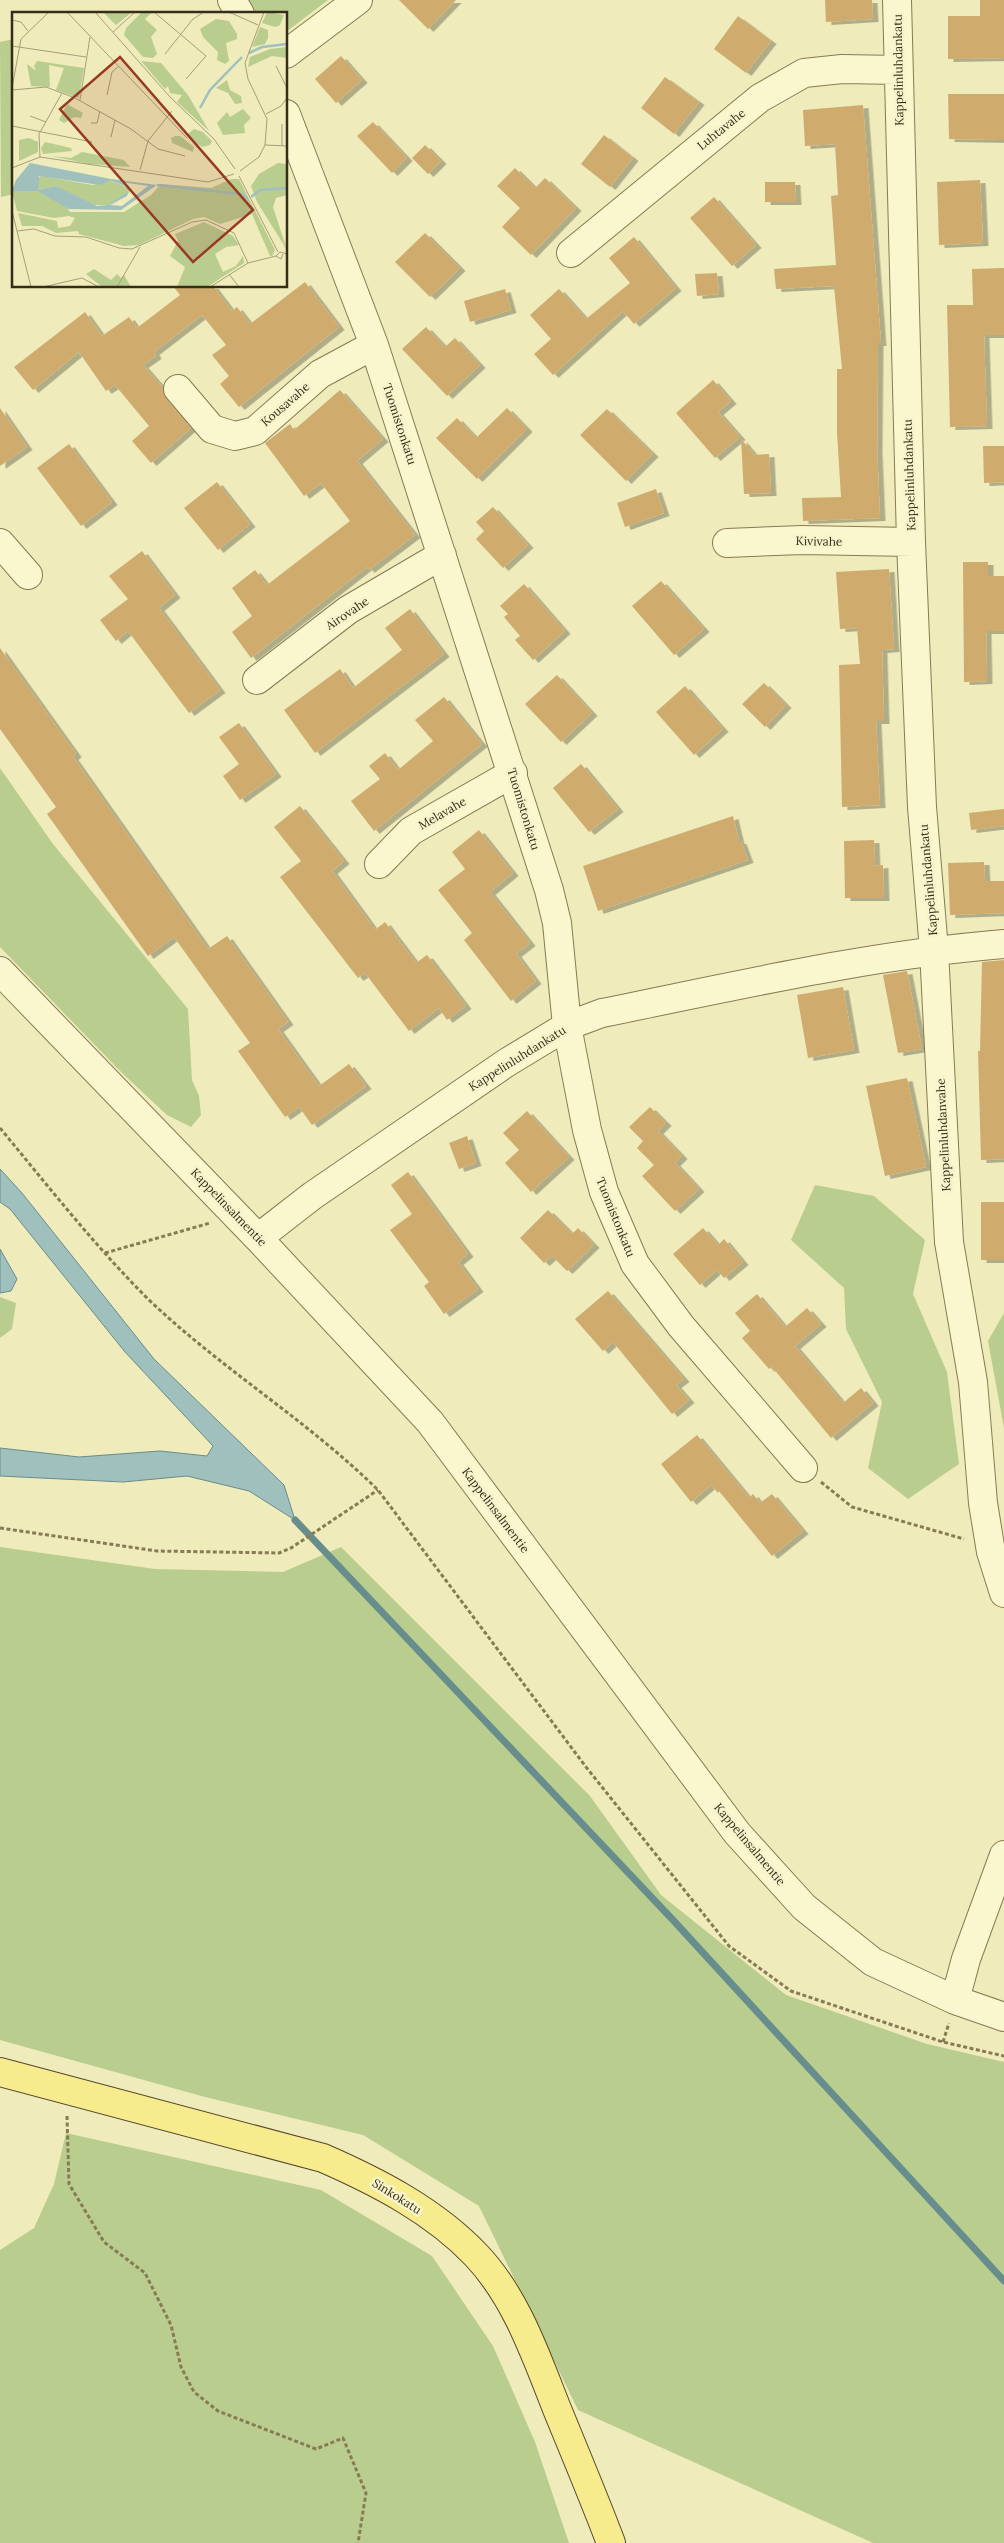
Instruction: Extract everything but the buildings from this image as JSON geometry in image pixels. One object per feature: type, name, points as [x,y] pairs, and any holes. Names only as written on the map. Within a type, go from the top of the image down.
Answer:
[{"type":"main road","name":"Sinkokatu","points":[[0,2072],[323,2158],[370,2179],[451,2231],[477,2256],[504,2293],[527,2336],[610,2543]]},
{"type":"street","points":[[232,0],[239,12]]},
{"type":"street","points":[[288,52],[358,0]]},
{"type":"street","name":"Kappelinluhdankatu","points":[[897,0],[911,542],[922,807],[934,950]]},
{"type":"street","name":"Luhtavahe","points":[[571,253],[760,98],[804,73],[842,69],[898,70]]},
{"type":"street","name":"Tuomistonkatu","points":[[288,119],[374,345],[549,890],[557,923],[567,1026],[587,1130],[604,1192],[635,1264],[681,1326],[803,1468]]},
{"type":"street","name":"Kousavahe","points":[[178,389],[212,429],[235,436],[255,431],[320,374],[374,345]]},
{"type":"street","name":"Kivivahe","points":[[728,543],[802,540],[911,542]]},
{"type":"street","points":[[0,543],[28,575]]},
{"type":"street","name":"Airovahe","points":[[257,680],[348,610],[442,555]]},
{"type":"street","name":"Melavahe","points":[[379,864],[411,831],[513,773]]},
{"type":"street","name":"Kappelinluhdankatu","points":[[258,1238],[312,1196],[414,1124],[506,1063],[567,1026],[602,1013],[846,963],[934,950],[1004,944]]},
{"type":"street","name":"Kappelinluhdanvahe","points":[[934,950],[949,1242],[974,1382],[983,1503],[991,1552],[1004,1593]]},
{"type":"street","name":"Kappelinsalmentie","points":[[0,971],[258,1238],[430,1422],[737,1833],[798,1900],[873,1962],[955,2000],[1004,2017]]},
{"type":"street","points":[[955,2000],[966,1959],[1004,1855]]},
{"type":"path","points":[[0,1128],[105,1253],[149,1300],[225,1364],[353,1466],[378,1490],[586,1767],[729,1946],[792,1991],[944,2042],[1004,2056]]},
{"type":"path","points":[[105,1253],[237,1216]]},
{"type":"path","points":[[803,1468],[852,1507],[958,1536],[991,1552]]},
{"type":"path","points":[[0,1528],[157,1551],[279,1553],[291,1548],[378,1490]]},
{"type":"path","points":[[67,2108],[69,2184],[104,2242],[144,2272],[171,2326],[181,2367],[194,2392],[218,2411],[316,2449],[343,2438],[366,2493],[358,2543]]},
{"type":"green space","points":[[247,0],[328,0],[288,30],[288,12],[254,12]]},
{"type":"green space","points":[[12,39],[12,194],[1,197],[0,42]]},
{"type":"green space","points":[[0,768],[53,844],[188,1009],[192,1080],[199,1096],[201,1115],[191,1127],[167,1115],[122,1073],[0,947]]},
{"type":"green space","points":[[815,1185],[874,1196],[925,1240],[913,1294],[947,1372],[959,1464],[908,1499],[868,1468],[882,1402],[846,1329],[844,1288],[791,1240]]},
{"type":"green space","points":[[0,1297],[16,1303],[12,1329],[0,1338]]},
{"type":"green space","points":[[1004,1313],[1004,1428],[988,1341]]},
{"type":"green space","points":[[0,1547],[155,1569],[283,1572],[341,1547],[590,1796],[661,1895],[786,1995],[927,2044],[1004,2062],[1004,2543],[873,2543],[578,2410],[479,2206],[363,2135],[205,2097],[0,2040]]},
{"type":"green space","points":[[66,2133],[321,2190],[432,2256],[493,2346],[535,2442],[569,2543],[0,2543],[0,2250],[34,2228],[54,2184]]},
{"type":"water","points":[[0,1169],[22,1193],[154,1359],[284,1485],[295,1520],[249,1491],[187,1476],[123,1482],[0,1476],[0,1448],[79,1457],[160,1451],[207,1456],[213,1446],[125,1352],[10,1209],[0,1202]]},
{"type":"water","points":[[0,1249],[17,1279],[11,1291],[0,1293]]},
{"type":"waterway","points":[[295,1520],[673,1920],[1004,2281]]}]
